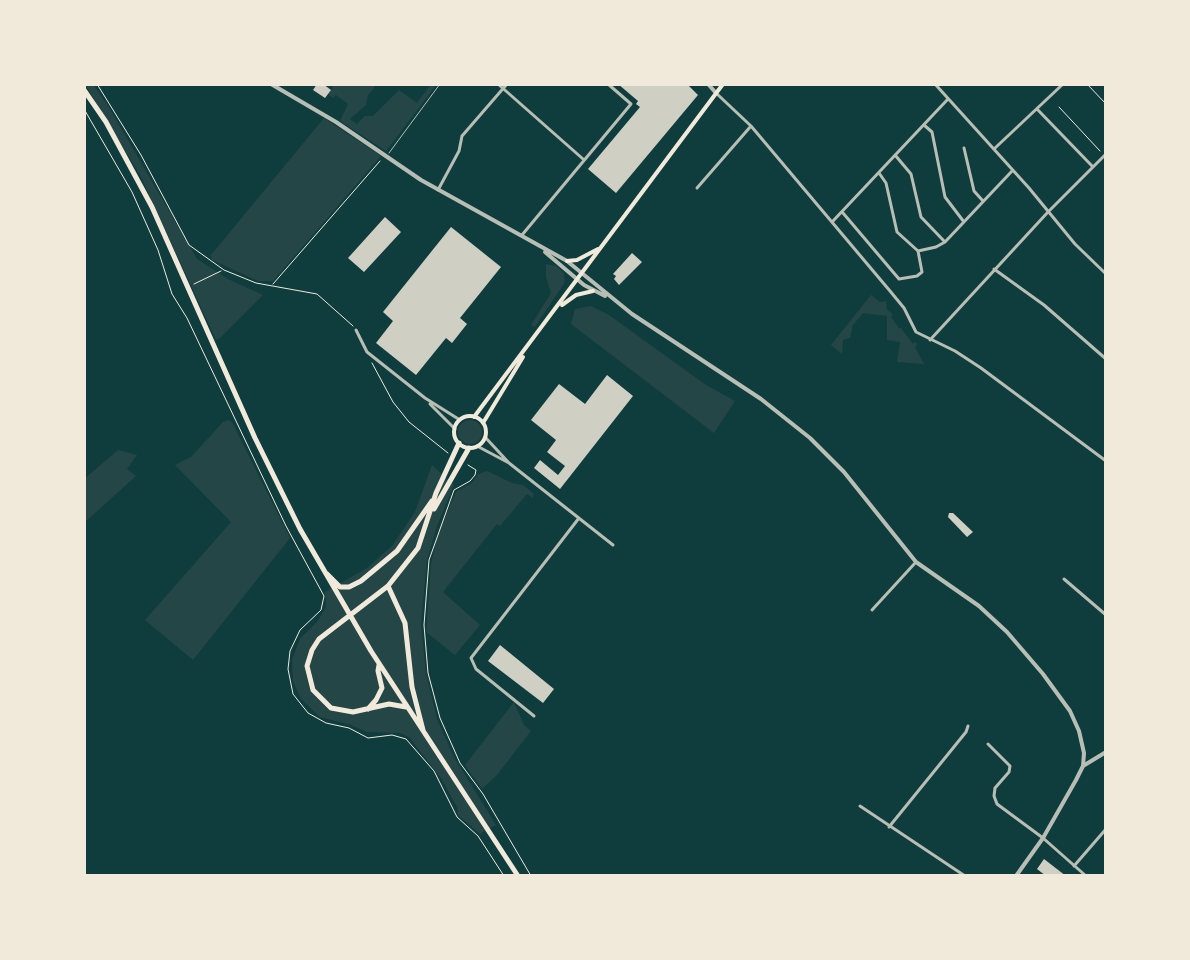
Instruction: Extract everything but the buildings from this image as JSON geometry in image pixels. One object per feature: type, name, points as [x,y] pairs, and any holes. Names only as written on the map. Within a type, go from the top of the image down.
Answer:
[{"type":"main road","points":[[324,572],[340,587],[349,587],[397,551],[436,493],[459,443],[455,429],[460,420],[474,417],[526,351],[723,84]]},
{"type":"main road","points":[[84,90],[106,122],[152,207],[275,479],[324,572],[379,665],[518,876]]},
{"type":"main road","points":[[567,261],[577,260],[600,248]]},
{"type":"main road","points":[[557,309],[576,295],[593,291]]},
{"type":"main road","points":[[459,443],[469,448],[477,446],[485,437],[483,423],[526,351]]},
{"type":"main road","points":[[474,417],[483,423]]},
{"type":"main road","points":[[431,513],[469,448]]},
{"type":"main road","points":[[406,707],[394,704],[353,712],[331,708],[317,697],[309,683],[307,666],[319,639],[388,586],[418,548],[436,493]]},
{"type":"main road","points":[[388,586],[405,623],[412,687],[425,735]]},
{"type":"main road","points":[[367,709],[382,688],[379,665]]},
{"type":"street","points":[[271,84],[336,122],[438,190],[522,235],[593,291],[611,299]]},
{"type":"street","points":[[498,84],[583,159]]},
{"type":"street","points":[[438,190],[459,151],[462,136],[507,84]]},
{"type":"street","points":[[522,235],[631,104],[608,84]]},
{"type":"street","points":[[708,84],[751,126],[904,308],[916,332],[981,368],[1106,461]]},
{"type":"street","points":[[935,84],[1075,244],[1106,274]]},
{"type":"street","points":[[994,149],[1063,84]]},
{"type":"street","points":[[831,222],[843,213],[948,99]]},
{"type":"street","points":[[1036,109],[1093,167]]},
{"type":"street","points":[[924,125],[932,132],[945,197],[964,222]]},
{"type":"street","points":[[697,188],[751,126]]},
{"type":"street","points":[[964,148],[974,191],[983,201]]},
{"type":"street","points":[[895,155],[911,174],[921,217],[945,242]]},
{"type":"street","points":[[929,340],[1105,155]]},
{"type":"street","points":[[918,251],[945,242],[1013,170]]},
{"type":"street","points":[[843,213],[899,279],[921,275],[918,251],[897,232],[886,183],[879,173]]},
{"type":"street","points":[[538,246],[567,261],[611,299],[761,399],[798,428],[844,472],[916,562],[982,609],[1007,632],[1043,674],[1075,721],[1083,748],[1083,766],[1043,838],[1016,876]]},
{"type":"street","points":[[994,269],[1044,305],[1106,359]]},
{"type":"street","points":[[356,330],[367,352],[425,398],[460,420]]},
{"type":"street","points":[[425,398],[455,429]]},
{"type":"street","points":[[485,437],[509,463],[613,545]]},
{"type":"street","points":[[477,446],[509,463]]},
{"type":"street","points":[[534,716],[476,669],[471,661],[472,655],[579,518]]},
{"type":"street","points":[[872,610],[916,562]]},
{"type":"street","points":[[1064,579],[1106,615]]},
{"type":"street","points":[[889,827],[968,726]]},
{"type":"street","points":[[988,744],[1010,766],[1009,772],[995,788],[997,804],[1043,838],[1086,876]]},
{"type":"street","points":[[1083,766],[1106,752]]},
{"type":"street","points":[[860,806],[965,876]]},
{"type":"street","points":[[1074,866],[1106,829]]},
{"type":"lane","points":[[386,156],[440,84]]},
{"type":"path","points":[[97,84],[141,155],[189,245],[224,270],[271,286],[317,294],[348,319],[356,330]]},
{"type":"path","points":[[1087,84],[1106,104]]},
{"type":"path","points":[[1059,107],[1105,155]]},
{"type":"path","points":[[84,109],[132,192],[158,250],[172,294],[187,318],[286,526],[324,596],[321,610],[300,630],[290,651],[288,669],[293,694],[308,713],[326,723],[349,728],[368,738],[392,735],[406,739],[434,771],[457,817],[478,836],[504,876]]},
{"type":"path","points":[[271,286],[386,156]]},
{"type":"path","points":[[192,285],[224,270]]},
{"type":"path","points":[[373,365],[393,402],[409,422],[450,454]]},
{"type":"path","points":[[466,464],[476,470],[475,475],[454,490],[429,560],[424,625],[428,673],[440,718],[460,763],[483,794],[531,876]]},
{"type":"shaded area","points":[[85,84],[93,84],[107,104],[197,259],[228,279],[263,295],[220,338],[216,340],[141,177]]},
{"type":"shaded area","points":[[333,84],[377,84],[368,95],[366,105],[350,119],[357,124],[365,116],[373,116],[399,90],[417,103],[431,84],[437,84],[386,151],[340,121],[348,104],[336,95],[333,98],[328,94]]},
{"type":"shaded area","points":[[324,118],[381,156],[273,281],[258,281],[212,260],[211,255]]},
{"type":"shaded area","points":[[546,264],[556,266],[564,273],[565,282],[535,327],[531,325],[551,293]]},
{"type":"shaded area","points":[[871,295],[880,302],[886,301],[887,310],[893,314],[891,317],[913,344],[917,344],[915,347],[924,364],[897,362],[900,342],[887,340],[887,316],[863,313],[853,325],[850,338],[843,340],[842,354],[831,345]]},
{"type":"shaded area","points":[[591,306],[609,315],[706,385],[735,401],[714,433],[571,324],[575,309]]},
{"type":"shaded area","points":[[228,420],[232,422],[290,538],[193,660],[145,620],[231,522],[175,465],[191,457]]},
{"type":"shaded area","points":[[470,420],[481,427],[482,432],[475,443],[470,444],[459,437],[458,432],[465,421]]},
{"type":"shaded area","points":[[118,450],[137,455],[127,469],[136,476],[84,523],[84,479]]},
{"type":"shaded area","points":[[432,465],[454,485],[427,560],[421,624],[426,673],[437,719],[454,757],[496,825],[480,834],[458,815],[457,807],[441,778],[409,737],[400,733],[367,732],[320,717],[301,699],[293,681],[292,660],[300,639],[317,622],[326,607],[325,592],[367,568],[392,546],[415,512]]},
{"type":"shaded area","points":[[487,471],[523,485],[534,494],[533,498],[527,494],[500,526],[497,524],[443,592],[480,625],[455,655],[426,632],[431,564],[438,534],[456,492],[472,483],[478,474]]},
{"type":"shaded area","points":[[514,702],[524,725],[531,731],[497,775],[482,789],[465,765]]}]
